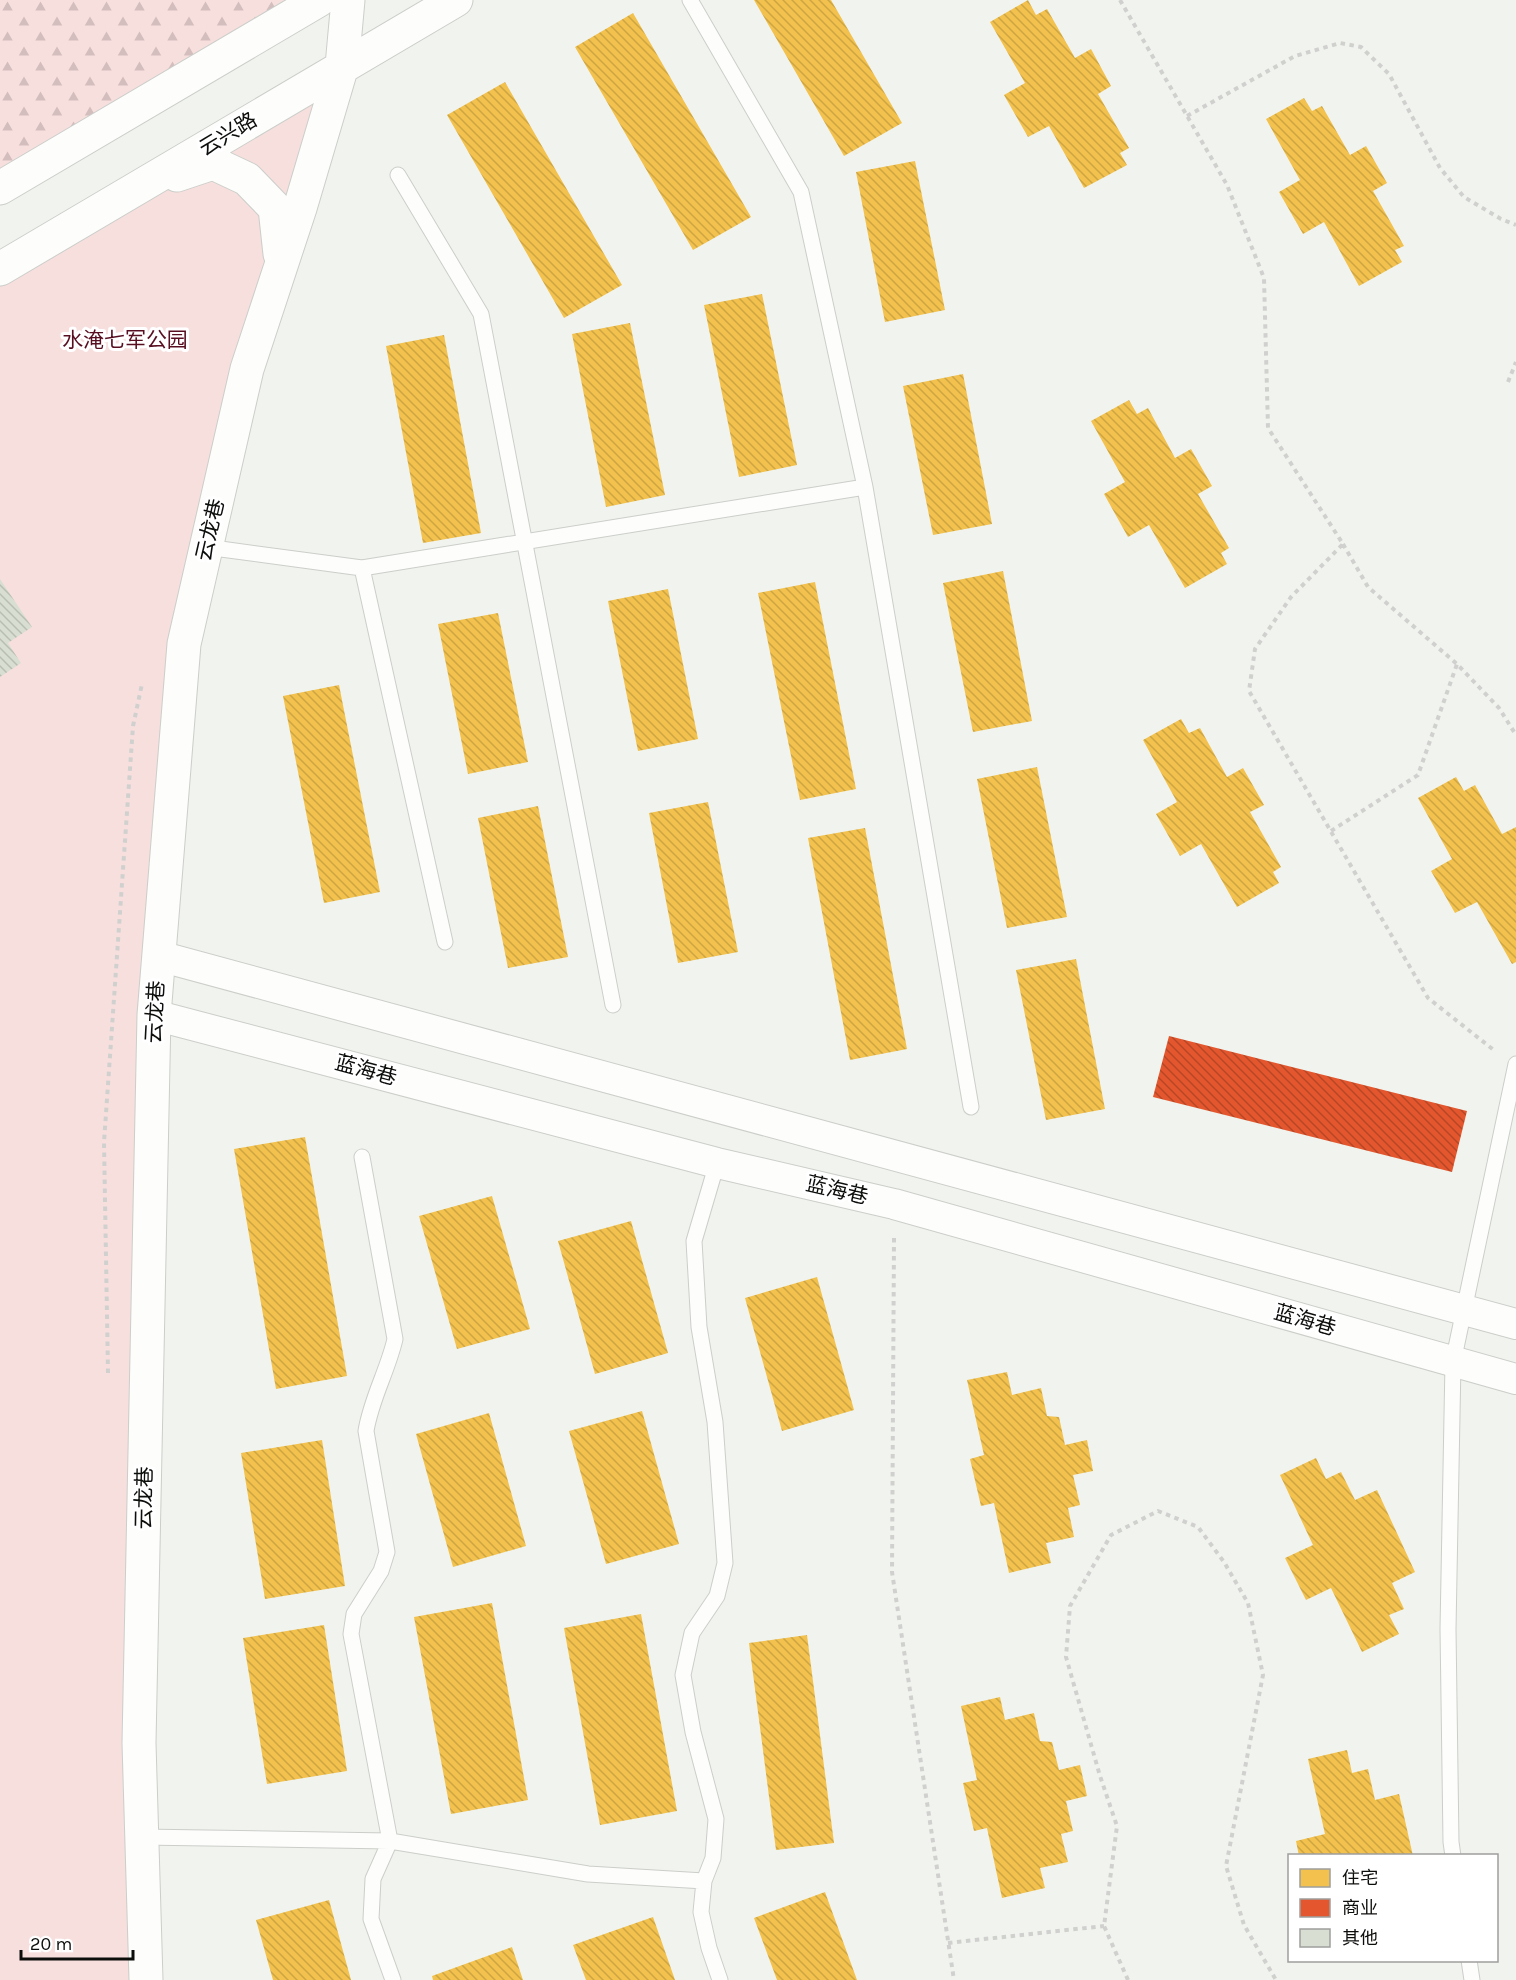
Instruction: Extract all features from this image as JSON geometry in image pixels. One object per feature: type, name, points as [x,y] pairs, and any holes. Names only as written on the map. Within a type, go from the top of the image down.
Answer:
[{"type":"street","points":[[0,188],[319,0]]},
{"type":"street","name":"云龙巷","points":[[146,1980],[139,1731],[154,1015],[184,644],[247,369],[342,66],[348,0]]},
{"type":"street","name":"云兴路","points":[[0,269],[456,0]]},
{"type":"street","points":[[138,187],[213,163],[247,179],[275,208],[281,264]]},
{"type":"street","points":[[159,956],[1516,1324]]},
{"type":"street","name":"蓝海巷","points":[[154,1015],[717,1163],[894,1204],[1516,1379]]},
{"type":"lane","points":[[690,0],[801,192],[865,487],[971,1107]]},
{"type":"lane","points":[[398,175],[481,314],[613,1005]]},
{"type":"lane","points":[[206,548],[362,568],[865,487]]},
{"type":"lane","points":[[362,568],[445,942]]},
{"type":"lane","points":[[1453,1854],[1448,1629],[1453,1362],[1515,1065]]},
{"type":"lane","points":[[362,1157],[395,1339],[391,1358],[368,1415],[366,1431],[387,1552],[381,1571],[354,1614],[351,1634],[390,1841],[373,1879],[371,1919],[393,1980]]},
{"type":"lane","points":[[717,1163],[694,1241],[699,1327],[716,1422],[725,1563],[717,1596],[692,1633],[683,1675],[693,1732],[716,1819],[713,1858],[704,1881],[701,1912],[709,1948],[720,1980]]},
{"type":"lane","points":[[141,1837],[390,1841],[588,1874],[704,1881]]},
{"type":"lane","points":[[1469,1962],[1472,1980]]},
{"type":"path","points":[[1120,0],[1227,185],[1264,278],[1268,428],[1368,587],[1457,664],[1499,708],[1516,735]]},
{"type":"path","points":[[1187,116],[1295,56],[1340,44],[1361,47],[1389,74],[1440,168],[1464,197],[1501,219],[1516,225]]},
{"type":"path","points":[[1508,382],[1516,362]]},
{"type":"path","points":[[1343,544],[1292,597],[1255,649],[1249,691],[1428,998],[1515,1065]]},
{"type":"path","points":[[1331,831],[1418,776],[1457,664]]},
{"type":"path","points":[[894,1204],[892,1572],[954,1980]]},
{"type":"path","points":[[1128,1980],[1104,1926],[1117,1826],[1100,1776],[1066,1657],[1070,1606],[1111,1535],[1158,1511],[1198,1527],[1224,1562],[1248,1603],[1263,1675],[1226,1866],[1244,1925],[1276,1980]]},
{"type":"path","points":[[948,1943],[1104,1926]]},
{"type":"green space","points":[[0,0],[319,0],[0,188]]},
{"type":"green space","name":"水淹七军公园","points":[[342,66],[184,644],[154,1015],[144,1980],[0,1980],[0,269]]},
{"type":"building: 住宅","points":[[754,0],[831,0],[902,123],[844,156]]},
{"type":"building: 住宅","points":[[1028,0],[1036,15],[1047,9],[1075,58],[1091,49],[1111,86],[1098,94],[1129,148],[1120,153],[1127,165],[1084,188],[1049,126],[1028,137],[1004,95],[1025,83],[990,22]]},
{"type":"building: 住宅","points":[[633,13],[751,217],[693,250],[575,47]]},
{"type":"building: 住宅","points":[[505,82],[622,285],[564,318],[447,115]]},
{"type":"building: 住宅","points":[[1304,98],[1312,111],[1322,106],[1350,155],[1366,146],[1387,183],[1373,191],[1404,246],[1395,250],[1402,262],[1359,286],[1324,222],[1303,234],[1279,192],[1300,180],[1266,119]]},
{"type":"building: 住宅","points":[[915,161],[945,310],[885,322],[856,172]]},
{"type":"building: 住宅","points":[[762,294],[797,465],[739,477],[704,305]]},
{"type":"building: 住宅","points":[[630,323],[665,495],[606,507],[572,334]]},
{"type":"building: 住宅","points":[[444,335],[481,533],[423,543],[386,346]]},
{"type":"building: 住宅","points":[[963,374],[992,524],[933,535],[903,386]]},
{"type":"building: 住宅","points":[[1129,400],[1137,414],[1148,408],[1175,458],[1191,449],[1212,486],[1198,494],[1229,548],[1221,553],[1227,564],[1185,588],[1149,525],[1128,537],[1104,494],[1125,482],[1091,421]]},
{"type":"building: 住宅","points":[[1003,571],[1032,721],[973,732],[943,583]]},
{"type":"building: 住宅","points":[[815,582],[856,789],[800,800],[758,593]]},
{"type":"building: 住宅","points":[[668,589],[698,739],[638,751],[608,601]]},
{"type":"building: 住宅","points":[[498,613],[528,762],[468,774],[438,624]]},
{"type":"building: 住宅","points":[[339,685],[380,892],[324,903],[283,696]]},
{"type":"building: 住宅","points":[[1181,719],[1189,733],[1200,728],[1227,777],[1243,768],[1264,805],[1250,812],[1281,867],[1273,872],[1279,883],[1237,907],[1201,844],[1180,856],[1156,814],[1177,802],[1143,740]]},
{"type":"building: 住宅","points":[[1037,767],[1067,917],[1007,928],[977,779]]},
{"type":"building: 住宅","points":[[1456,777],[1464,791],[1475,785],[1502,834],[1516,827],[1516,962],[1512,964],[1477,902],[1455,913],[1431,871],[1452,859],[1418,798]]},
{"type":"building: 住宅","points":[[708,802],[738,952],[678,963],[649,813]]},
{"type":"building: 住宅","points":[[538,806],[568,957],[508,968],[478,818]]},
{"type":"building: 住宅","points":[[865,828],[907,1049],[850,1060],[808,838]]},
{"type":"building: 住宅","points":[[1076,959],[1105,1109],[1046,1120],[1016,970]]},
{"type":"building: 住宅","points":[[305,1137],[347,1376],[276,1389],[234,1149]]},
{"type":"building: 住宅","points":[[492,1196],[530,1329],[457,1349],[419,1216]]},
{"type":"building: 住宅","points":[[631,1221],[668,1353],[595,1374],[558,1241]]},
{"type":"building: 住宅","points":[[817,1277],[854,1410],[782,1431],[745,1298]]},
{"type":"building: 住宅","points":[[1007,1372],[1012,1395],[1041,1388],[1047,1416],[1059,1417],[1065,1445],[1087,1440],[1093,1471],[1073,1475],[1080,1505],[1068,1508],[1074,1537],[1046,1543],[1051,1563],[1009,1573],[994,1503],[981,1506],[970,1459],[984,1455],[967,1380]]},
{"type":"building: 住宅","points":[[642,1411],[679,1544],[606,1564],[569,1431]]},
{"type":"building: 住宅","points":[[489,1413],[526,1546],[453,1567],[416,1434]]},
{"type":"building: 住宅","points":[[322,1440],[345,1586],[265,1599],[241,1453]]},
{"type":"building: 住宅","points":[[1316,1458],[1326,1479],[1341,1472],[1355,1500],[1377,1490],[1415,1572],[1392,1583],[1404,1609],[1389,1615],[1399,1634],[1362,1652],[1331,1588],[1306,1600],[1285,1558],[1313,1545],[1280,1475]]},
{"type":"building: 住宅","points":[[492,1603],[528,1800],[451,1814],[414,1617]]},
{"type":"building: 住宅","points":[[641,1614],[677,1811],[600,1825],[564,1628]]},
{"type":"building: 住宅","points":[[324,1625],[347,1771],[267,1784],[243,1638]]},
{"type":"building: 住宅","points":[[807,1635],[834,1843],[776,1850],[749,1643]]},
{"type":"building: 住宅","points":[[1000,1697],[1005,1720],[1034,1713],[1040,1741],[1052,1742],[1059,1770],[1080,1765],[1087,1796],[1066,1801],[1073,1831],[1061,1834],[1068,1862],[1040,1868],[1045,1888],[1002,1898],[987,1828],[974,1831],[963,1783],[977,1780],[961,1706]]},
{"type":"building: 住宅","points":[[1347,1750],[1352,1773],[1368,1769],[1375,1800],[1399,1794],[1413,1854],[1299,1854],[1296,1841],[1325,1834],[1308,1759]]},
{"type":"building: 住宅","points":[[825,1892],[857,1980],[777,1980],[754,1918]]},
{"type":"building: 住宅","points":[[329,1900],[351,1980],[273,1980],[256,1920]]},
{"type":"building: 住宅","points":[[653,1917],[675,1980],[586,1980],[573,1945]]},
{"type":"building: 住宅","points":[[512,1947],[523,1980],[433,1980],[432,1976]]},
{"type":"building: 商业","points":[[1169,1036],[1467,1111],[1452,1172],[1153,1097]]},
{"type":"building: 其他","points":[[0,579],[32,627],[8,643],[21,663],[0,677]]}]
